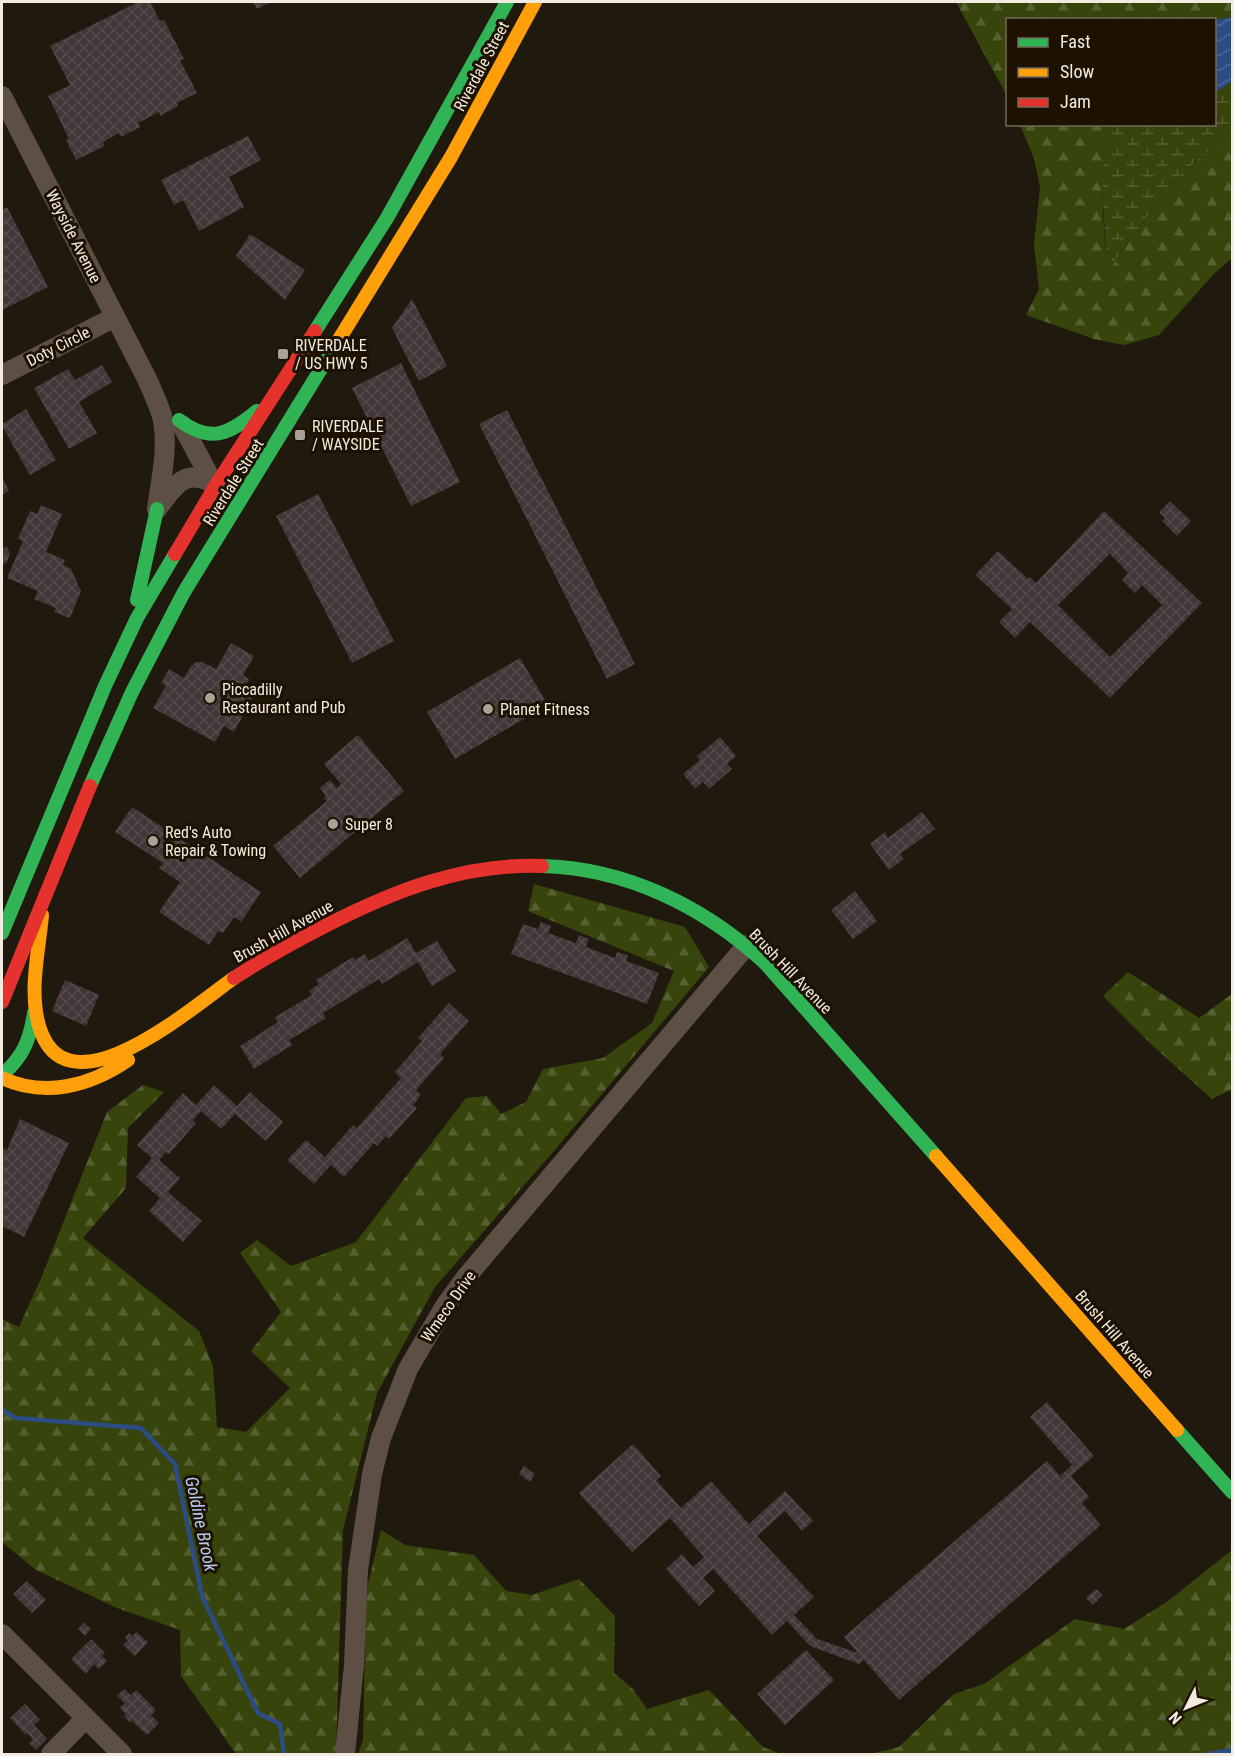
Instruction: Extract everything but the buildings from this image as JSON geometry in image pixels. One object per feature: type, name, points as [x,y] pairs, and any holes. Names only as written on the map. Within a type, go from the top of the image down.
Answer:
[{"type":"main road","name":"Riverdale Street","points":[[2,933],[100,695],[129,633],[168,563],[216,485],[404,191],[507,2]]},
{"type":"main road","name":"Riverdale Street","points":[[2,1002],[127,703],[169,619],[451,157],[535,2]]},
{"type":"main road","points":[[179,420],[190,430],[198,433],[213,435],[225,433],[256,411],[281,384]]},
{"type":"main road","points":[[129,633],[157,509]]},
{"type":"main road","name":"Brush Hill Avenue","points":[[53,1051],[69,1059],[89,1062],[142,1043],[236,977],[278,951],[397,891],[434,878],[494,866],[548,865],[605,874],[644,886],[693,908],[747,945],[823,1027],[1233,1492]]},
{"type":"main road","name":"Brush Hill Avenue","points":[[43,902],[31,1035],[20,1059],[2,1077],[10,1083],[40,1088],[86,1084],[131,1058],[142,1043]]},
{"type":"main road","name":"Brush Hill Avenue","points":[[35,1002],[40,1034],[53,1051],[67,1087]]},
{"type":"street","name":"Wayside Avenue","points":[[2,96],[146,377],[159,409],[165,437],[157,509]]},
{"type":"street","name":"Doty Circle","points":[[2,375],[115,317]]},
{"type":"street","name":"Wayside Avenue","points":[[146,377],[179,420],[216,485],[223,505],[214,543]]},
{"type":"street","points":[[157,509],[170,491],[187,478],[202,477],[216,485]]},
{"type":"street","name":"Wmeco Drive","points":[[345,1755],[354,1665],[358,1570],[372,1474],[387,1421],[408,1369],[445,1306],[467,1276],[747,945]]},
{"type":"street","points":[[2,1634],[122,1755]]},
{"type":"street","points":[[51,1755],[86,1718]]},
{"type":"green space","points":[[956,2],[1232,2],[1232,17],[1216,20],[1216,18],[1006,18],[1006,94]]},
{"type":"green space","points":[[1232,81],[1232,130],[1171,183],[1108,271],[1103,177],[1108,141],[1113,126],[1216,126],[1216,92]]},
{"type":"green space","points":[[1020,126],[1113,126],[1108,140],[1103,176],[1103,216],[1109,270],[1171,183],[1232,130],[1232,258],[1214,274],[1159,335],[1124,345],[1094,339],[1026,315],[1039,289],[1034,244],[1040,188],[1034,158]]},
{"type":"green space","points":[[534,884],[685,927],[709,967],[553,1152],[435,1287],[377,1393],[343,1530],[336,1754],[236,1754],[181,1676],[180,1630],[117,1608],[36,1570],[2,1542],[2,1319],[19,1327],[42,1276],[107,1112],[143,1085],[164,1092],[128,1128],[126,1188],[83,1238],[199,1331],[213,1366],[217,1427],[246,1432],[290,1388],[251,1351],[281,1312],[240,1253],[257,1240],[291,1266],[356,1242],[466,1098],[487,1096],[501,1114],[526,1102],[543,1069],[603,1058],[652,1023],[674,971],[528,911]]},
{"type":"green space","points":[[1128,972],[1199,1018],[1232,994],[1232,1089],[1212,1099],[1153,1046],[1103,996]]},
{"type":"green space","points":[[381,1530],[405,1545],[474,1555],[506,1591],[532,1595],[579,1579],[615,1616],[614,1673],[633,1689],[647,1709],[709,1690],[763,1747],[781,1754],[358,1754],[363,1740],[366,1593]]},
{"type":"green space","points":[[1232,1550],[1232,1754],[870,1754],[899,1747],[954,1694],[984,1684],[1075,1619],[1124,1629],[1168,1601]]},
{"type":"water","points":[[1232,17],[1232,81],[1216,92],[1216,20]]},
{"type":"waterway","name":"Goldine Brook","points":[[2,1410],[16,1418],[141,1428],[175,1464],[202,1596],[258,1713],[280,1724],[284,1754]]},
{"type":"waterway","name":"Goldine Brook","points":[[1208,1754],[1232,1750]]},
{"type":"traffic: fast","points":[[315,331],[387,218],[507,2]]},
{"type":"traffic: fast","points":[[90,786],[132,692],[184,592],[335,346]]},
{"type":"traffic: fast","points":[[179,420],[201,432],[220,433],[237,425],[257,411]]},
{"type":"traffic: fast","points":[[137,600],[157,509]]},
{"type":"traffic: fast","points":[[2,933],[105,686],[137,618],[175,554]]},
{"type":"traffic: fast","points":[[542,866],[573,868],[633,882],[689,908],[740,942],[764,962],[936,1156]]},
{"type":"traffic: fast","points":[[2,1075],[20,1055],[30,1032],[34,1013]]},
{"type":"traffic: fast","points":[[1177,1430],[1232,1492]]},
{"type":"traffic: slow","points":[[335,346],[451,157],[535,2]]},
{"type":"traffic: slow","points":[[42,915],[35,987],[40,1029],[55,1053],[77,1062],[104,1058],[134,1046],[164,1029],[234,978]]},
{"type":"traffic: slow","points":[[2,1078],[34,1087],[67,1086],[98,1077],[128,1060]]},
{"type":"traffic: slow","points":[[936,1156],[1177,1430]]},
{"type":"traffic: jam","points":[[175,554],[216,485],[315,331]]},
{"type":"traffic: jam","points":[[2,1002],[90,786]]},
{"type":"traffic: jam","points":[[234,978],[325,926],[403,891],[457,874],[513,866],[542,866]]},
{"type":"place","name":"RIVERDALE / US HWY 5","points":[[283,354]]},
{"type":"place","name":"RIVERDALE / WAYSIDE","points":[[300,435]]},
{"type":"place","name":"Piccadilly Restaurant and Pub","points":[[210,698]]},
{"type":"place","name":"Planet Fitness","points":[[488,709]]},
{"type":"place","name":"Super 8","points":[[333,824]]},
{"type":"place","name":"Red's Auto Repair & Towing","points":[[153,841]]}]
